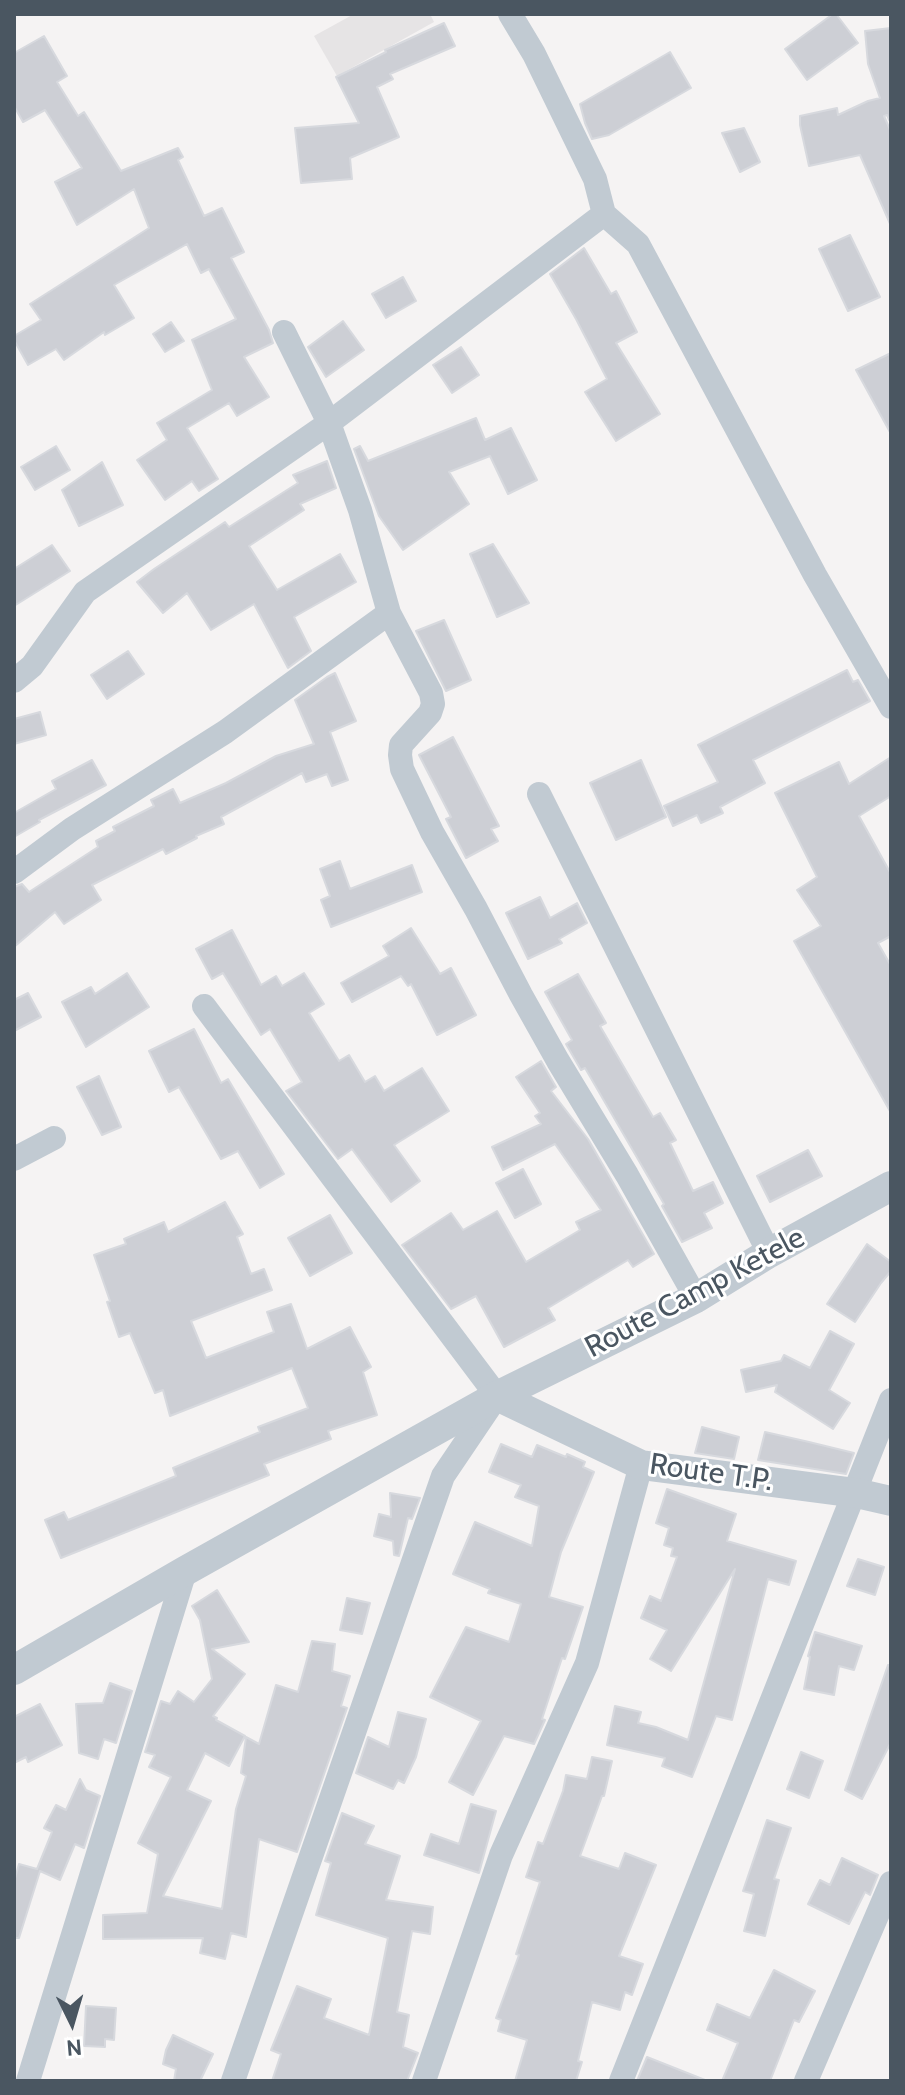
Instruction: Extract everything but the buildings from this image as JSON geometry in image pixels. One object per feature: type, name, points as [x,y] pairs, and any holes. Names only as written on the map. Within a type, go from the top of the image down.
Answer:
[{"type":"street","points":[[510,14],[534,54],[595,179],[604,214],[638,244],[815,575],[891,707]]},
{"type":"street","points":[[14,681],[32,666],[85,592],[329,423],[604,214]]},
{"type":"street","points":[[284,332],[329,423],[360,510],[389,613],[431,693],[433,704],[430,713],[401,745],[402,769],[432,832],[543,1034],[696,1298]]},
{"type":"street","points":[[14,872],[72,829],[225,732],[389,613]]},
{"type":"street","points":[[539,794],[769,1253]]},
{"type":"street","points":[[204,1006],[497,1396],[443,1476],[233,2081]]},
{"type":"street","points":[[14,1159],[54,1138]]},
{"type":"street","name":"Route Camp Ketele","points":[[14,1670],[497,1396],[696,1298],[769,1253],[891,1186]]},
{"type":"street","name":"Route T.P.","points":[[497,1396],[641,1465],[856,1493],[891,1501]]},
{"type":"street","points":[[621,2081],[891,1400]]},
{"type":"street","points":[[424,2081],[501,1855],[587,1663],[641,1465]]},
{"type":"street","points":[[28,2081],[185,1571]]},
{"type":"street","points":[[806,2081],[891,1883]]},
{"type":"shaded area","points":[[354,14],[430,14],[434,22],[337,76],[314,36]]}]
